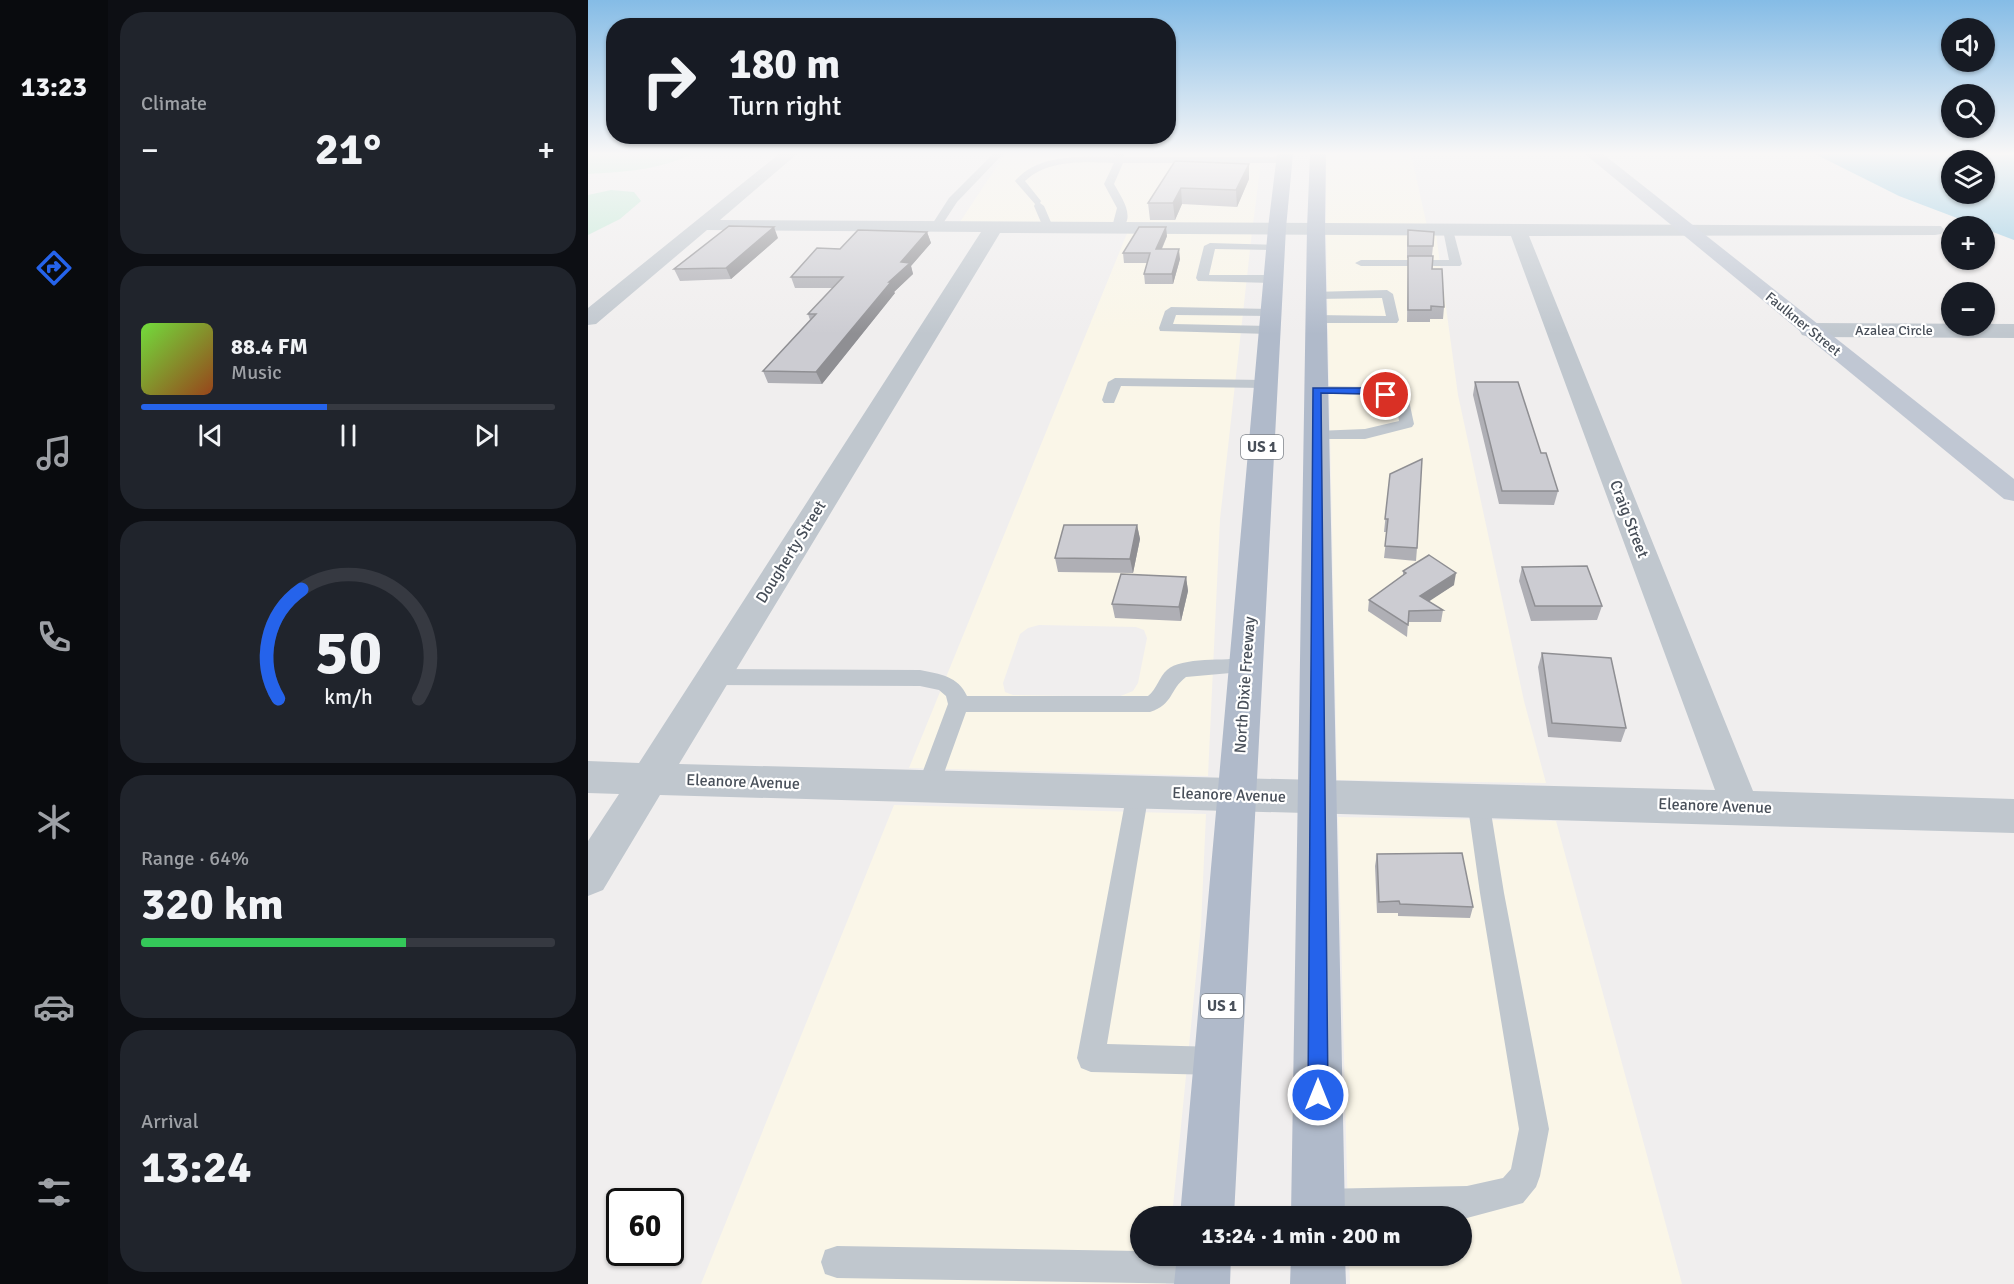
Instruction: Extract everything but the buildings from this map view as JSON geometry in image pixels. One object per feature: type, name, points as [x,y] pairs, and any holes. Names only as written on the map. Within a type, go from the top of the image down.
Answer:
[{"type":"main road","name":"North Dixie Freeway","points":[[1208,1206],[1279,214]]},
{"type":"main road","points":[[1316,214],[1318,1206]]},
{"type":"main road","points":[[1318,1266],[1318,1284]]},
{"type":"street","points":[[588,319],[717,214]]},
{"type":"street","name":"Faulkner Street","points":[[1667,214],[1810,330],[2009,484]]},
{"type":"street","points":[[704,225],[1117,227],[1277,238],[1316,228],[1518,231],[1935,231]]},
{"type":"street","name":"Dougherty Street","points":[[588,877],[994,227]]},
{"type":"street","name":"Craig Street","points":[[1518,231],[1740,806]]},
{"type":"street","name":"Azalea Circle","points":[[1810,330],[2014,331]]},
{"type":"street","name":"Eleanore Avenue","points":[[588,777],[1317,798],[1740,806],[2014,816]]},
{"type":"lane","points":[[936,226],[944,214]]},
{"type":"lane","points":[[1042,214],[1048,227]]},
{"type":"lane","points":[[1117,227],[1124,214]]},
{"type":"lane","points":[[1360,263],[1456,264],[1448,230]]},
{"type":"lane","points":[[1274,279],[1202,278],[1210,246],[1277,238]]},
{"type":"lane","points":[[1387,294],[1393,320],[1316,307],[1387,294]]},
{"type":"lane","points":[[1171,311],[1271,322],[1166,328],[1171,311]]},
{"type":"lane","points":[[1109,400],[1115,382],[1266,384]]},
{"type":"lane","points":[[1316,390],[1369,391],[1403,399],[1407,424],[1365,434],[1316,436]]},
{"type":"lane","points":[[958,704],[1150,704],[1158,702],[1166,685],[1181,670],[1246,666]]},
{"type":"lane","points":[[713,677],[920,678],[953,687],[958,694],[958,704],[928,787]]},
{"type":"lane","points":[[1138,792],[1091,1058],[1218,1061]]},
{"type":"lane","points":[[1442,1206],[1512,1192],[1525,1176],[1534,1129],[1478,800]]},
{"type":"lane","points":[[837,1262],[1130,1257]]},
{"type":"shaded area","points":[[965,214],[1254,214],[1253,224],[960,222]]},
{"type":"shaded area","points":[[1326,214],[1424,214],[1427,226],[1326,224]]},
{"type":"shaded area","points":[[1128,231],[1252,232],[1220,519],[1208,776],[909,768]],"holes":[[[1039,625],[1136,627],[1144,630],[1147,638],[1138,683],[1133,691],[1118,697],[1013,695],[1005,692],[1003,683],[1020,634],[1028,628]]]},
{"type":"shaded area","points":[[1326,232],[1436,234],[1458,395],[1524,701],[1546,783],[1337,780]]},
{"type":"shaded area","points":[[894,805],[1206,814],[1201,926],[1173,1206],[1130,1206],[1130,1266],[1167,1266],[1166,1284],[701,1284]]},
{"type":"shaded area","points":[[1338,817],[1556,821],[1682,1284],[1350,1284],[1349,1266],[1472,1266],[1472,1206],[1348,1206]]},
{"type":"green space","points":[[588,214],[626,214],[620,219],[588,235]]},
{"type":"water","points":[[1946,214],[2014,214],[2014,240],[1995,233],[1995,216],[1952,216]]},
{"type":"route","points":[[1318,1095],[1316,390],[1369,391],[1386,395]]}]
